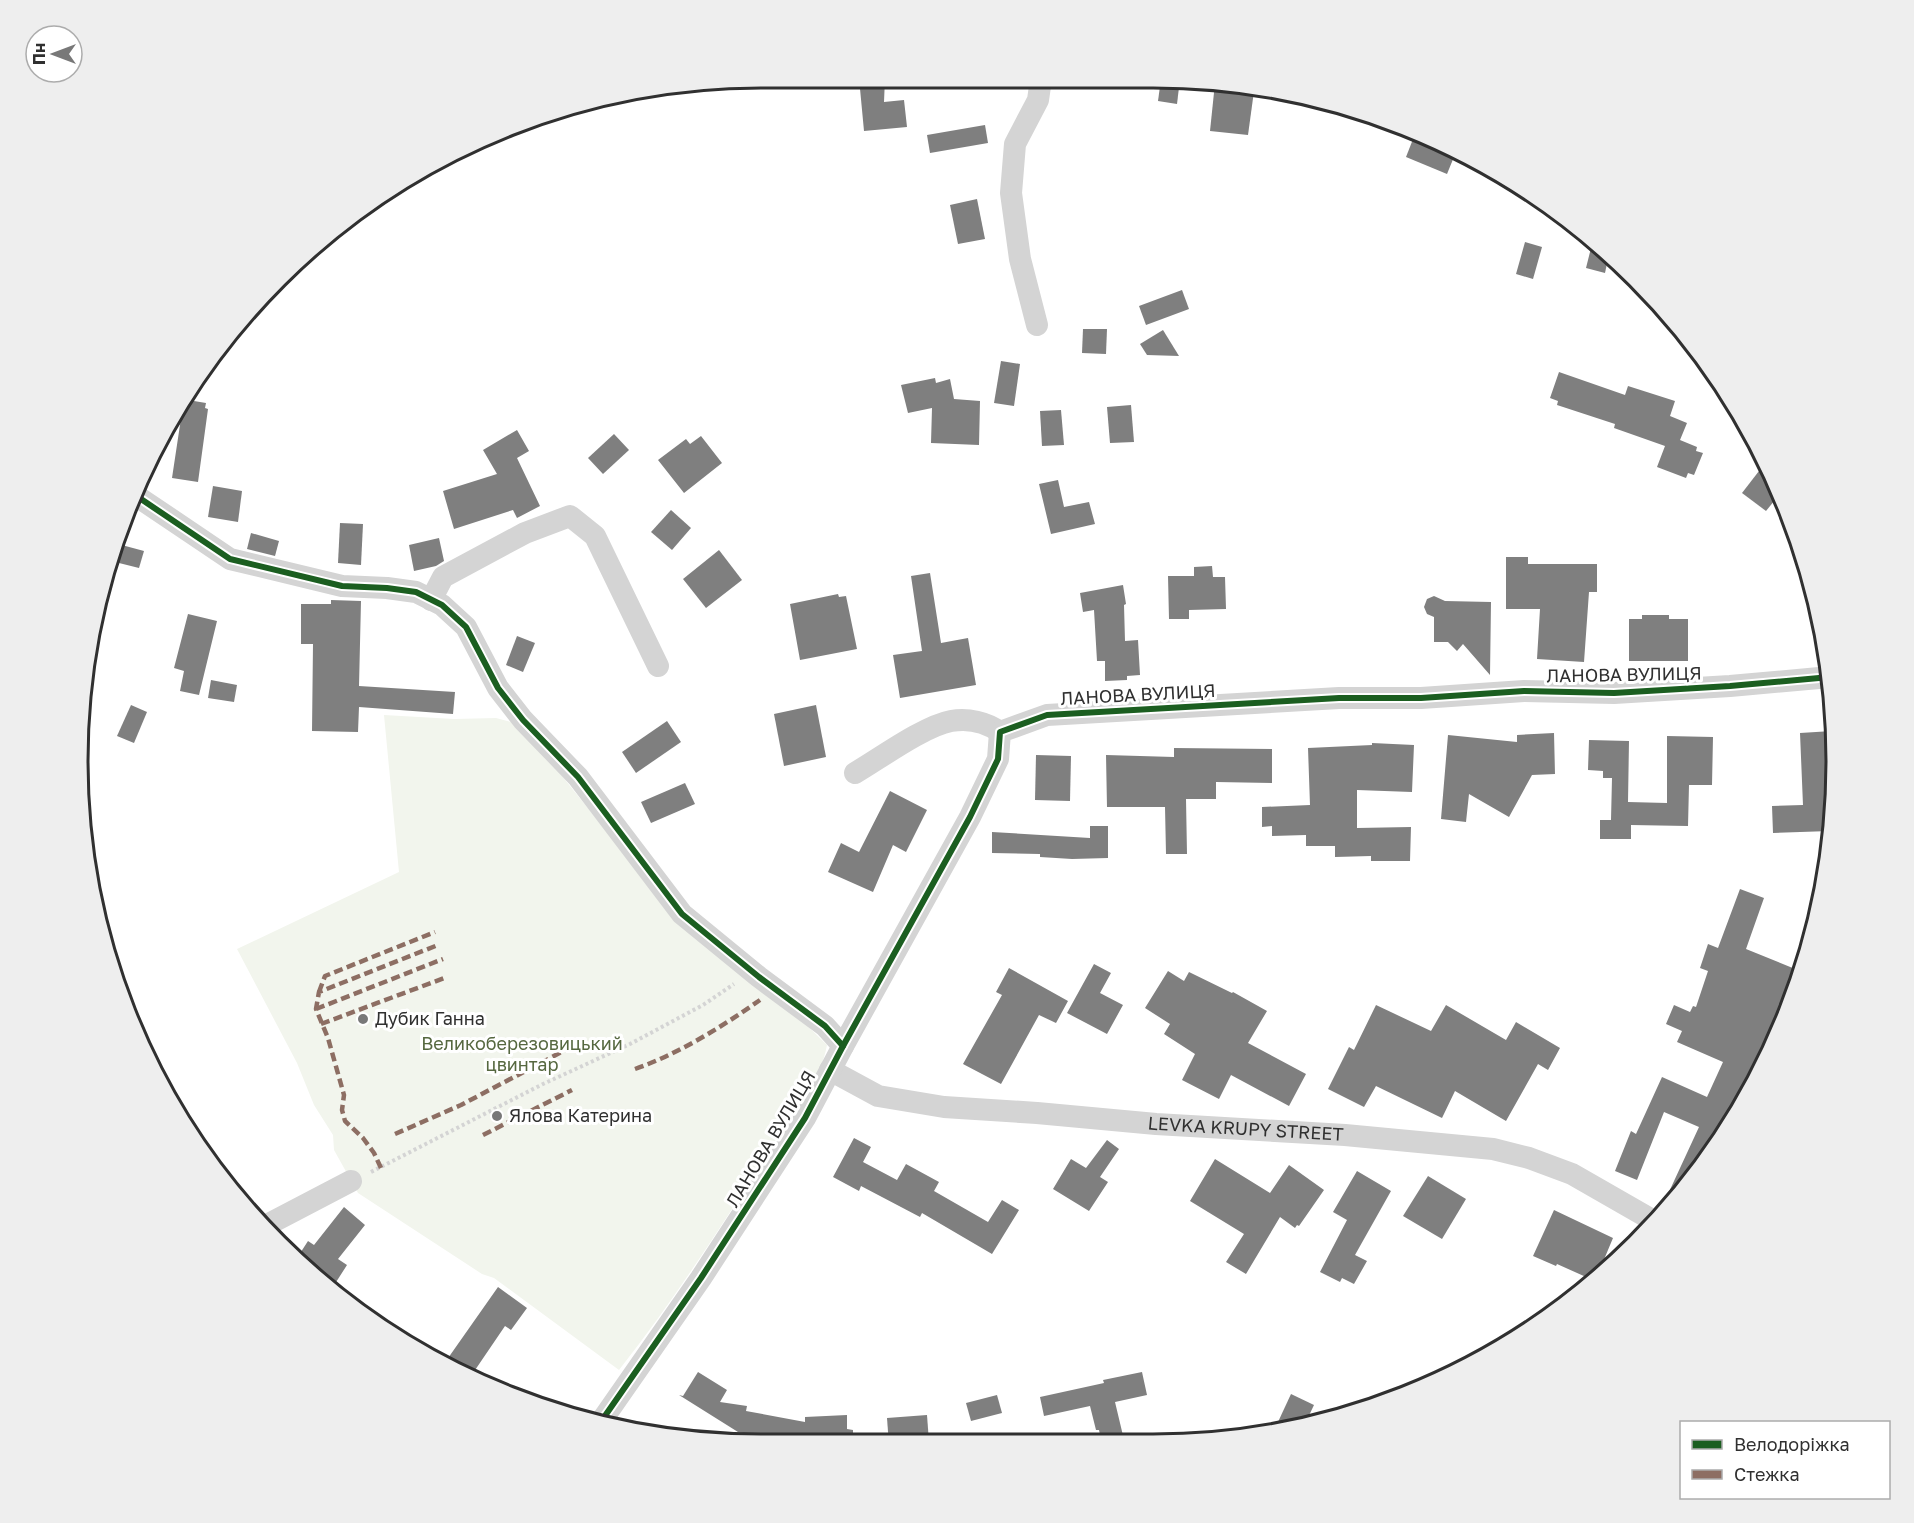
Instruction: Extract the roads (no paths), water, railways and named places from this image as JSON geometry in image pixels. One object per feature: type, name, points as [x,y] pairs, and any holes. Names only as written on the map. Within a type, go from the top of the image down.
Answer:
[{"type":"street","points":[[1037,325],[1020,259],[1011,193],[1015,144],[1038,100],[1040,88]]},
{"type":"street","points":[[142,500],[230,559],[342,586],[416,592],[442,605],[466,627],[498,688],[523,720],[578,777],[682,914],[750,970],[825,1026],[843,1046]]},
{"type":"street","points":[[431,600],[442,577],[525,532],[570,516],[596,536],[658,666]]},
{"type":"street","name":"ЛАНОВА ВУЛИЦЯ","points":[[605,1416],[714,1258],[806,1118],[843,1046],[970,817],[998,759],[1000,732],[1047,715],[1339,698],[1421,698],[1524,692],[1614,693],[1730,687],[1820,678]]},
{"type":"street","points":[[855,773],[929,729],[951,721],[988,724],[1000,732]]},
{"type":"street","name":"LEVKA KRUPY STREET","points":[[830,1070],[878,1096],[944,1107],[1156,1124],[1345,1135],[1493,1149],[1529,1158],[1572,1174],[1647,1217]]},
{"type":"street","points":[[272,1222],[351,1181]]},
{"type":"place","name":"Дубик Ганна","points":[[363,1019]]},
{"type":"place","name":"Ялова Катерина","points":[[497,1116]]},
{"type":"park label","name":"Великоберезовицький цвинтар","points":[[522,1054]]}]
